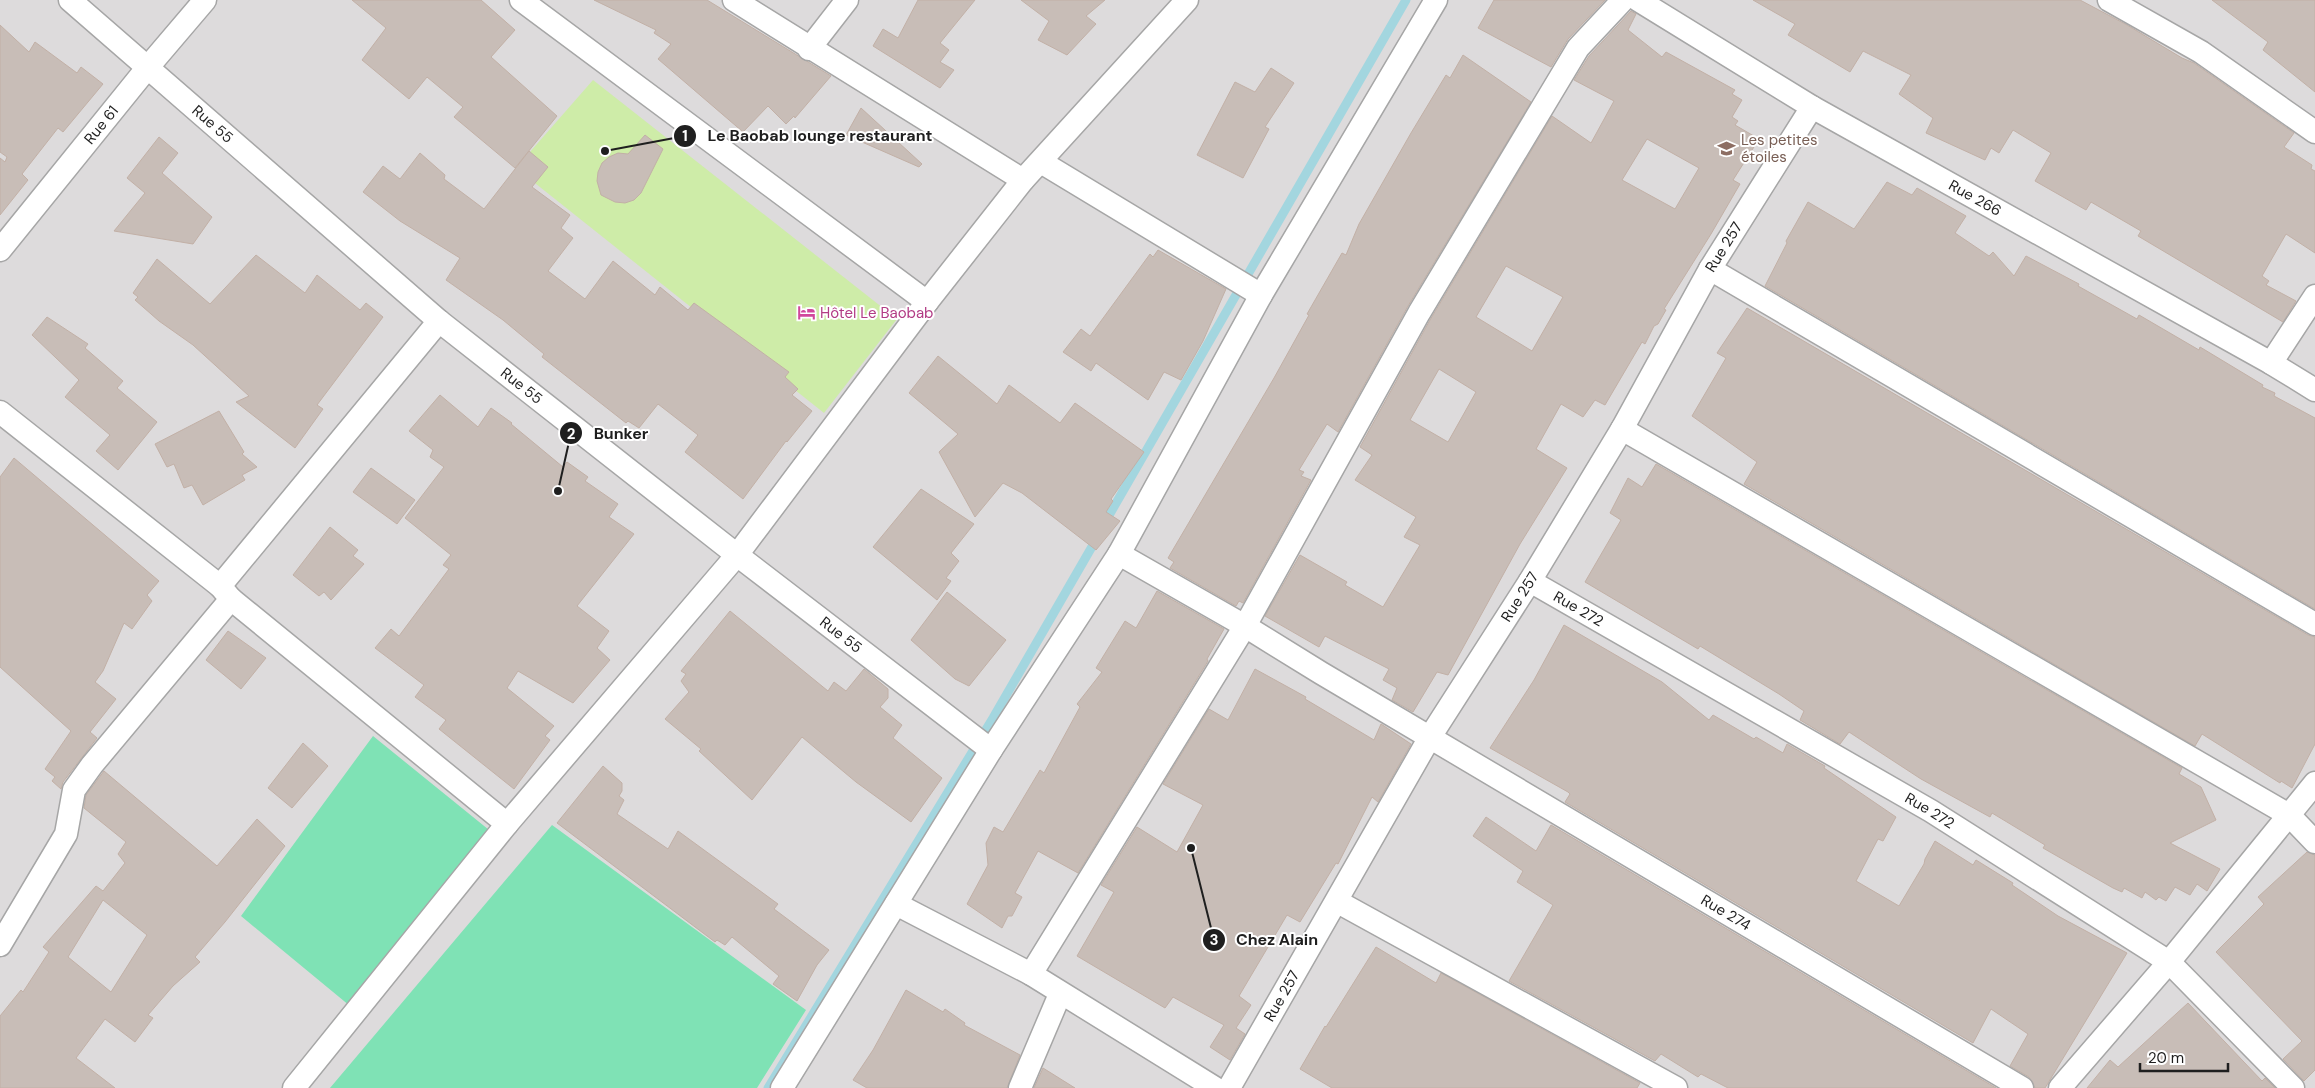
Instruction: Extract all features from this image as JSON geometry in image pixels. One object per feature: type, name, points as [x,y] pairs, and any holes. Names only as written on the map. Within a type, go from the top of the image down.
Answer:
[{"type":"street","name":"Rue 55","points":[[70,0],[439,321],[737,555],[991,750]]},
{"type":"street","name":"Rue 61","points":[[0,250],[148,66],[205,0]]},
{"type":"street","points":[[521,0],[927,302]]},
{"type":"street","points":[[734,0],[1023,180]]},
{"type":"street","points":[[810,49],[847,0]]},
{"type":"street","points":[[782,1088],[991,750],[1119,554],[1261,295],[1436,0]]},
{"type":"street","points":[[1031,974],[1245,626],[1419,313],[1578,48],[1623,0]]},
{"type":"street","name":"Rue 266","points":[[1638,0],[1812,107],[2315,390]]},
{"type":"street","points":[[2109,0],[2201,52],[2315,132]]},
{"type":"street","points":[[294,1088],[507,824],[737,555],[927,302],[1023,180],[1182,2]]},
{"type":"street","name":"Rue 257","points":[[1229,1088],[1338,902],[1430,738],[1530,581],[1622,429],[1710,269],[1812,107]]},
{"type":"street","points":[[1041,162],[1261,295]]},
{"type":"street","points":[[1710,269],[2315,624]]},
{"type":"street","points":[[2270,363],[2315,296]]},
{"type":"street","points":[[3,934],[66,834],[74,790],[225,592],[439,321]]},
{"type":"street","points":[[0,412],[225,592],[507,824]]},
{"type":"street","points":[[1622,429],[2289,815],[2315,842]]},
{"type":"street","name":"Rue 274","points":[[1119,554],[1245,626],[1430,738],[2022,1088]]},
{"type":"street","name":"Rue 272","points":[[1530,581],[1931,811],[2169,962],[2293,1088]]},
{"type":"street","points":[[2060,1088],[2169,962],[2315,783]]},
{"type":"street","points":[[1338,902],[1676,1088]]},
{"type":"street","points":[[896,904],[1031,974],[1060,994],[1215,1088]]},
{"type":"street","points":[[1020,1088],[1060,994]]},
{"type":"shaded area","points":[[0,0],[2315,0],[2315,1088],[0,1088]]},
{"type":"green space","points":[[593,80],[897,319],[824,413],[516,168]]},
{"type":"green space","points":[[373,736],[494,834],[350,1006],[241,916]]},
{"type":"green space","points":[[552,825],[806,1010],[757,1088],[330,1088]]},
{"type":"building","points":[[352,0],[481,0],[515,30],[491,57],[557,116],[515,168],[454,117],[463,107],[427,77],[409,99],[362,60],[386,28]]},
{"type":"building","points":[[594,0],[707,0],[831,76],[795,118],[794,116],[786,124],[768,106],[743,132],[658,59],[671,44],[654,33],[656,30]]},
{"type":"building","points":[[918,0],[975,0],[940,43],[949,50],[940,62],[954,70],[940,88],[873,46],[883,29],[898,38]]},
{"type":"building","points":[[1021,0],[1105,0],[1086,16],[1096,24],[1067,55],[1038,40],[1049,21]]},
{"type":"building","points":[[1494,0],[1605,0],[1568,39],[1551,67],[1478,28]]},
{"type":"building","points":[[1753,0],[2080,0],[2127,25],[2182,58],[2194,63],[2294,133],[2284,147],[2312,165],[2311,169],[2315,171],[2315,253],[2286,234],[2262,276],[2269,281],[2266,285],[2296,301],[2283,322],[2138,236],[2141,231],[2091,202],[2086,210],[2035,181],[2051,153],[2013,130],[1999,153],[1991,148],[1985,160],[1926,133],[1933,118],[1899,94],[1911,75],[1863,51],[1850,72],[1788,35],[1795,24]]},
{"type":"building","points":[[2212,0],[2315,0],[2315,92],[2263,50],[2268,42]]},
{"type":"building","points":[[1631,11],[1636,14],[1628,30],[1662,57],[1666,52],[1735,90],[1732,94],[1742,100],[1732,117],[1738,121],[1735,125],[1759,139],[1733,180],[1740,184],[1664,309],[1666,310],[1658,324],[1654,326],[1645,344],[1642,342],[1605,405],[1595,400],[1583,417],[1561,404],[1536,449],[1567,468],[1520,544],[1448,675],[1437,672],[1413,712],[1392,700],[1397,688],[1383,680],[1389,669],[1325,636],[1319,647],[1265,616],[1300,555],[1347,582],[1345,585],[1383,607],[1420,545],[1404,537],[1416,517],[1355,480],[1372,455],[1360,447],[1430,320],[1552,116],[1591,143],[1614,101],[1574,80],[1589,56]],"holes":[[[1647,139],[1699,168],[1675,209],[1622,180]],[[1506,266],[1563,297],[1532,351],[1476,317]],[[1439,369],[1476,392],[1448,442],[1410,420]]]},
{"type":"building","points":[[0,25],[29,52],[35,42],[77,73],[81,67],[103,84],[63,132],[58,128],[22,174],[28,180],[0,215],[0,158],[5,162],[7,157],[0,152]]},
{"type":"building","points":[[1463,55],[1531,102],[1408,306],[1338,432],[1327,424],[1299,470],[1304,472],[1301,476],[1311,480],[1243,603],[1239,601],[1236,606],[1170,568],[1174,562],[1168,558],[1274,378],[1309,315],[1307,314],[1342,253],[1346,255],[1359,224],[1411,133],[1446,75],[1450,78]]},
{"type":"building","points":[[1271,68],[1294,83],[1265,127],[1269,129],[1243,178],[1197,155],[1235,82],[1255,92]]},
{"type":"building","points":[[861,108],[922,164],[919,167],[846,135]]},
{"type":"building","points":[[645,135],[663,149],[641,193],[634,200],[625,203],[615,202],[601,195],[597,181],[602,163],[618,153],[628,154]]},
{"type":"building","points":[[159,137],[178,153],[162,173],[212,217],[193,244],[114,231],[145,193],[127,178]]},
{"type":"building","points":[[529,151],[548,167],[532,187],[570,215],[561,228],[573,238],[548,271],[585,299],[613,261],[655,295],[660,287],[688,310],[694,303],[789,372],[785,377],[798,389],[792,395],[812,411],[786,441],[743,499],[685,452],[698,435],[658,404],[639,428],[628,421],[626,423],[542,357],[544,354],[503,320],[446,280],[460,258],[400,221],[363,192],[383,166],[400,179],[420,153],[445,175],[444,179],[484,209]]},
{"type":"building","points":[[1887,182],[1912,195],[1917,188],[1966,216],[1955,233],[1989,256],[1993,252],[2014,276],[2026,256],[2079,284],[2078,286],[2137,319],[2139,315],[2199,350],[2200,347],[2263,385],[2262,387],[2275,393],[2274,396],[2315,418],[2315,609],[1765,286],[1787,243],[1786,241],[1808,202],[1854,229]]},
{"type":"building","points":[[1158,250],[1226,289],[1203,341],[1181,380],[1164,372],[1148,400],[1096,363],[1091,371],[1063,352],[1081,329],[1090,336],[1150,254],[1153,257]]},
{"type":"building","points":[[256,255],[305,293],[317,275],[360,310],[366,303],[383,317],[317,405],[323,409],[295,448],[236,402],[249,396],[193,345],[159,321],[135,300],[138,297],[133,293],[157,259],[210,304]]},
{"type":"building","points":[[1747,308],[2308,635],[2315,637],[2315,744],[2292,788],[2281,781],[2280,783],[2202,734],[2195,746],[1744,484],[1757,462],[1692,416],[1726,358],[1717,353]]},
{"type":"building","points":[[47,317],[88,344],[85,348],[123,381],[117,388],[157,422],[118,470],[96,451],[110,435],[65,397],[79,380],[32,335]]},
{"type":"building","points":[[938,356],[997,404],[1009,385],[1060,423],[1075,403],[1144,452],[1111,499],[1113,501],[1106,512],[1120,521],[1096,550],[1022,493],[1003,483],[975,517],[939,452],[958,434],[909,393]]},
{"type":"building","points":[[440,395],[478,427],[491,408],[512,423],[563,467],[567,462],[588,477],[585,481],[618,504],[609,517],[634,534],[577,606],[609,631],[597,648],[610,660],[573,703],[518,671],[507,688],[554,726],[545,736],[550,740],[514,789],[439,729],[446,720],[415,697],[424,685],[375,648],[391,629],[399,636],[449,569],[443,565],[451,555],[405,518],[444,467],[430,457],[433,450],[409,431]]},
{"type":"building","points":[[219,411],[244,452],[242,454],[257,467],[242,475],[245,480],[203,505],[192,485],[184,488],[174,464],[167,467],[155,444]]},
{"type":"building","points":[[14,458],[159,581],[147,595],[152,601],[132,629],[124,623],[103,671],[95,682],[116,699],[90,732],[97,738],[63,782],[61,789],[52,781],[55,777],[45,769],[71,731],[0,667],[0,477]]},
{"type":"building","points":[[1656,464],[2182,768],[2179,774],[2201,787],[2216,820],[2170,843],[2220,869],[2207,891],[2197,884],[2190,895],[2175,887],[2166,901],[2159,897],[2156,900],[2145,892],[2142,898],[2124,888],[2122,892],[2113,888],[2043,848],[2045,845],[1992,813],[1990,817],[1921,779],[1849,732],[1840,744],[1800,720],[1804,711],[1779,694],[1700,646],[1698,649],[1585,582],[1621,520],[1610,513],[1628,478],[1642,487]]},
{"type":"building","points":[[371,468],[415,500],[397,524],[353,492]]},
{"type":"building","points":[[921,489],[974,524],[951,553],[959,561],[946,578],[951,581],[937,600],[873,547]]},
{"type":"building","points":[[330,527],[358,550],[353,556],[364,564],[331,600],[324,592],[319,596],[293,575]]},
{"type":"building","points":[[1157,591],[1224,629],[1207,659],[1208,661],[1078,873],[1038,851],[1015,893],[1022,897],[1012,916],[1008,916],[1002,928],[967,904],[988,865],[986,843],[994,827],[1003,832],[1040,770],[1044,773],[1080,707],[1077,704],[1102,672],[1096,668],[1125,621],[1136,628]]},
{"type":"building","points":[[947,592],[1006,640],[969,686],[955,679],[911,640]]},
{"type":"building","points":[[730,611],[828,691],[834,682],[846,691],[864,669],[888,689],[888,698],[880,707],[902,725],[893,738],[942,778],[911,822],[856,782],[802,737],[752,800],[699,751],[701,749],[665,719],[689,692],[681,681],[686,674],[681,671]]},
{"type":"building","points":[[1564,625],[1662,682],[1709,720],[1713,715],[1754,739],[1756,737],[1783,753],[1787,744],[1825,766],[1824,768],[1896,817],[1883,841],[1878,839],[1856,881],[1899,906],[1924,864],[1935,841],[1973,865],[1976,860],[2013,883],[2012,885],[2058,916],[2127,953],[2045,1088],[2035,1088],[2029,1077],[2010,1066],[2028,1034],[1991,1009],[1973,1043],[1565,802],[1570,794],[1568,792],[1490,748],[1534,680]]},
{"type":"building","points":[[228,631],[266,658],[241,689],[206,660]]},
{"type":"building","points":[[1255,669],[1306,697],[1305,699],[1374,740],[1381,724],[1411,744],[1378,802],[1372,797],[1338,864],[1336,863],[1300,922],[1287,915],[1239,996],[1251,1005],[1236,1028],[1245,1034],[1230,1060],[1210,1047],[1224,1025],[1173,997],[1165,1008],[1077,956],[1114,892],[1101,885],[1137,827],[1177,852],[1203,805],[1163,784],[1209,709],[1228,720]]},
{"type":"building","points":[[303,743],[328,766],[292,808],[268,788]]},
{"type":"building","points":[[603,766],[622,783],[622,791],[619,796],[624,800],[617,814],[668,849],[678,831],[778,904],[774,909],[829,950],[817,965],[797,1001],[773,984],[779,976],[732,937],[725,945],[717,940],[715,942],[557,823]]},
{"type":"building","points":[[104,771],[217,866],[257,819],[285,846],[195,957],[200,962],[173,986],[148,1015],[153,1018],[135,1042],[105,1019],[76,1058],[115,1088],[0,1088],[0,1016],[21,990],[23,992],[49,952],[43,947],[96,886],[103,891],[125,863],[118,854],[126,842],[84,808],[86,795]],"holes":[[[103,900],[147,935],[111,992],[68,957]]]},
{"type":"building","points":[[1486,817],[1536,851],[1551,825],[1996,1088],[1728,1088],[1701,1074],[1698,1077],[1661,1054],[1655,1061],[1509,981],[1553,905],[1517,882],[1523,871],[1473,836]]},
{"type":"building","points":[[2307,852],[2315,855],[2315,1070],[2304,1081],[2283,1059],[2302,1041],[2216,952],[2264,904],[2258,897]]},
{"type":"building","points":[[1376,947],[1436,983],[1441,973],[1640,1083],[1637,1088],[1332,1088],[1300,1069],[1325,1026]]},
{"type":"building","points":[[906,990],[943,1012],[945,1009],[965,1023],[964,1025],[1020,1055],[1007,1088],[867,1088],[853,1080],[873,1050]]},
{"type":"building","points":[[2188,1003],[2262,1081],[2265,1078],[2275,1088],[2087,1088],[2110,1060],[2118,1067]]},
{"type":"building","points":[[1043,1068],[1075,1088],[1034,1088]]},
{"type":"waterway","points":[[1104,524],[1406,0]]},
{"type":"waterway","points":[[768,1088],[993,718],[1097,538]]},
{"type":"place","name":"Les petites étoiles","points":[[1727,149]]},
{"type":"place","name":"Le Baobab lounge restaurant","points":[[605,151]]},
{"type":"place","name":"Hôtel Le Baobab","points":[[806,313]]},
{"type":"place","name":"Bunker","points":[[558,491]]},
{"type":"place","name":"Chez Alain","points":[[1191,848]]}]
